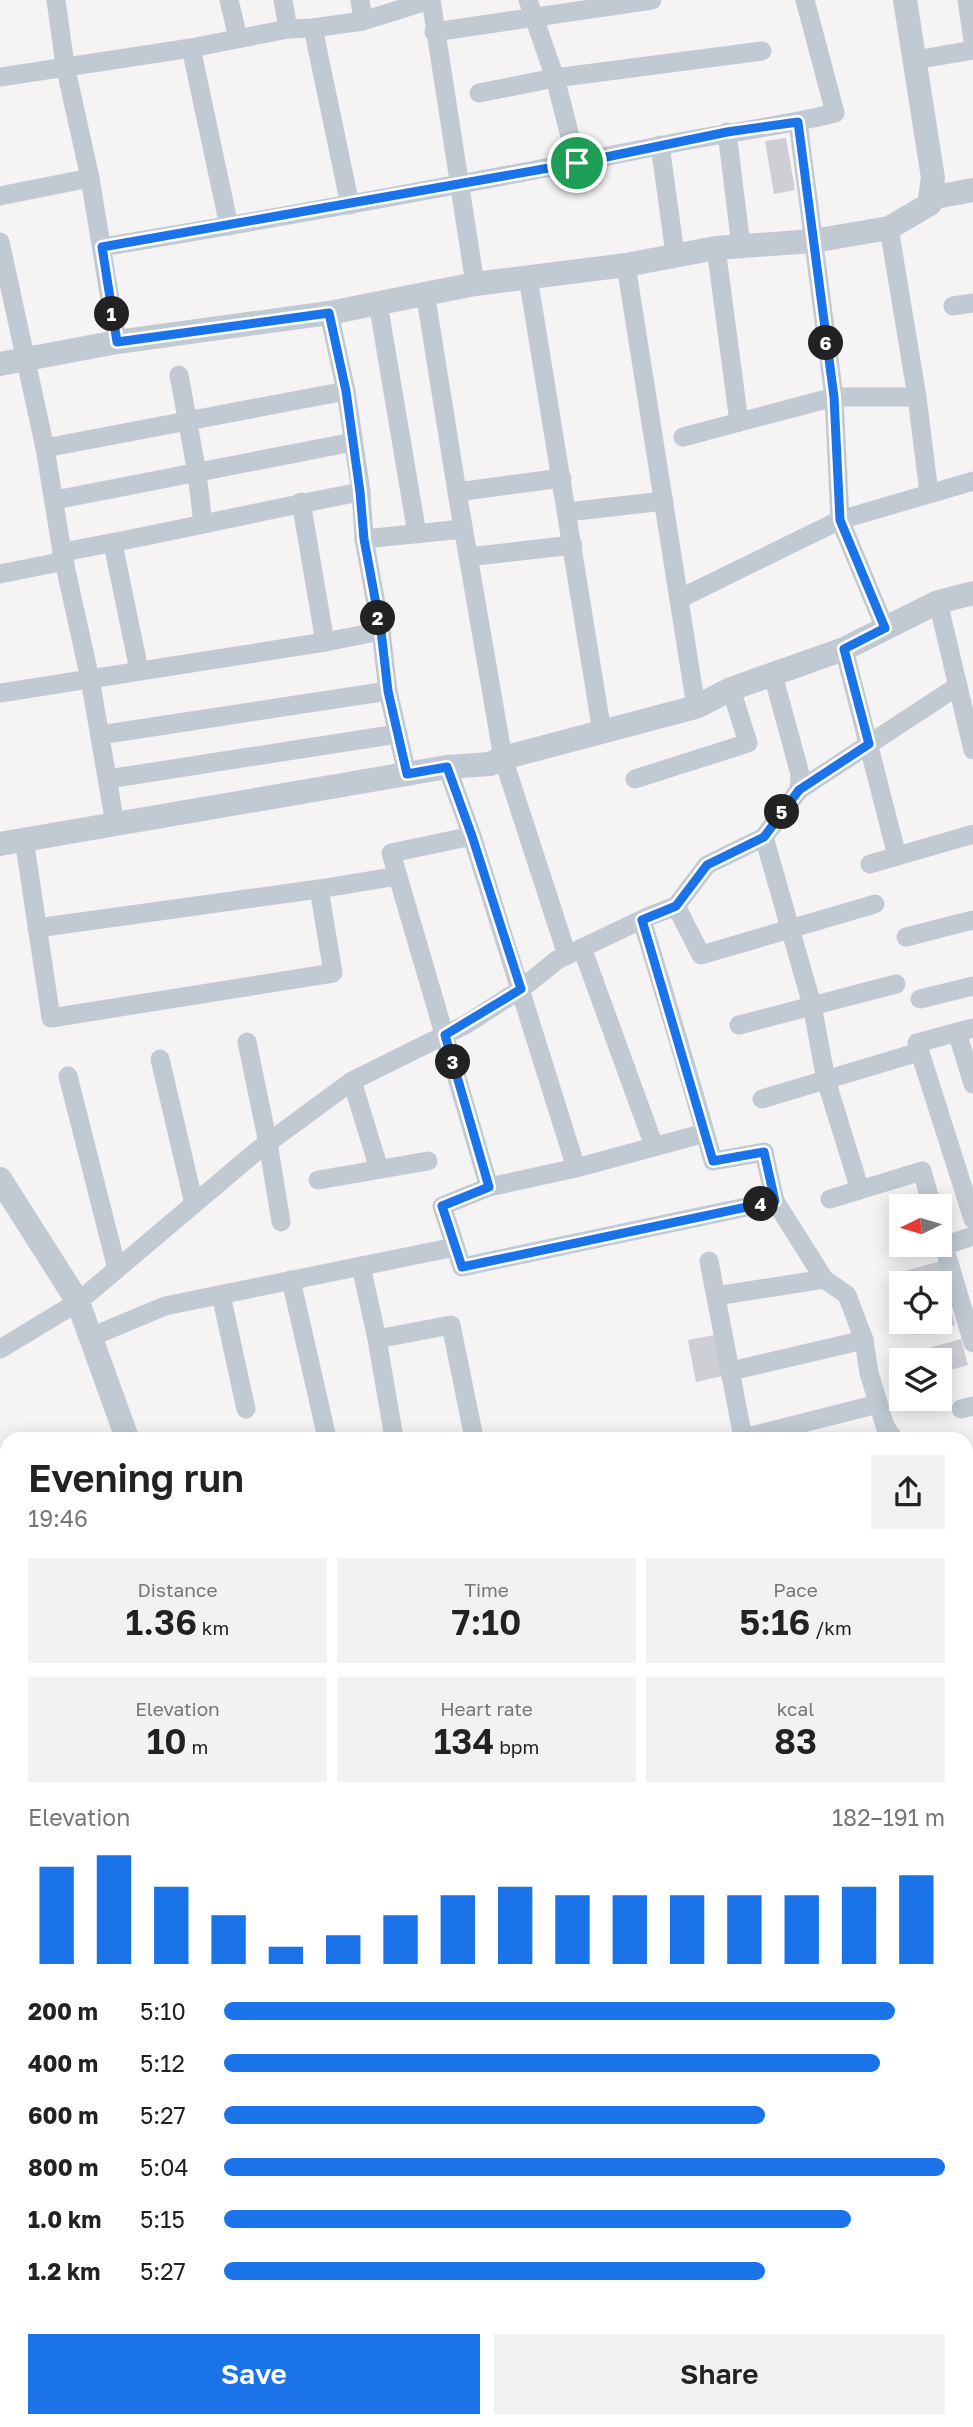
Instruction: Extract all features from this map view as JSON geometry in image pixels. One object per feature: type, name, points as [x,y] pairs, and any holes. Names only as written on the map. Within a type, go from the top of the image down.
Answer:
[{"type":"street","points":[[57,0],[65,65],[90,178],[117,342]]},
{"type":"street","points":[[229,0],[238,38]]},
{"type":"street","points":[[283,0],[288,29]]},
{"type":"street","points":[[360,0],[363,21]]},
{"type":"street","points":[[0,76],[191,48],[288,29],[363,21],[430,0],[475,284]]},
{"type":"street","points":[[435,32],[531,8],[652,0]]},
{"type":"street","points":[[102,247],[349,205],[835,113],[805,0]]},
{"type":"street","points":[[0,364],[117,342],[329,313],[475,284],[626,265],[716,248],[813,241],[890,228],[930,204],[933,178],[905,0]]},
{"type":"street","points":[[967,0],[973,41]]},
{"type":"street","points":[[531,8],[555,78],[577,163]]},
{"type":"street","points":[[313,28],[349,205]]},
{"type":"street","points":[[191,48],[229,226]]},
{"type":"street","points":[[915,60],[973,50]]},
{"type":"street","points":[[479,93],[555,78],[762,51]]},
{"type":"street","points":[[798,122],[834,397],[840,520],[885,628]]},
{"type":"street","points":[[727,132],[741,246]]},
{"type":"street","points":[[660,145],[675,254]]},
{"type":"street","points":[[0,196],[90,178]]},
{"type":"street","points":[[930,198],[973,190]]},
{"type":"street","points":[[890,228],[917,397],[929,493]]},
{"type":"street","points":[[716,248],[739,422]]},
{"type":"street","points":[[1,252],[45,448],[64,557],[90,679],[114,824]]},
{"type":"street","points":[[626,265],[696,707]]},
{"type":"street","points":[[528,277],[602,732]]},
{"type":"street","points":[[425,292],[503,758],[574,952],[654,1146]]},
{"type":"street","points":[[378,303],[416,534]]},
{"type":"street","points":[[953,306],[973,303]]},
{"type":"street","points":[[329,313],[346,391],[364,539],[381,631],[388,691],[407,774]]},
{"type":"street","points":[[179,375],[197,473],[203,524]]},
{"type":"street","points":[[45,448],[346,391]]},
{"type":"street","points":[[683,437],[834,397],[917,397]]},
{"type":"street","points":[[55,500],[352,442]]},
{"type":"street","points":[[457,492],[562,478]]},
{"type":"street","points":[[679,599],[840,520],[973,481]]},
{"type":"street","points":[[0,574],[113,544],[302,502],[360,492]]},
{"type":"street","points":[[567,512],[664,500]]},
{"type":"street","points":[[302,502],[325,642]]},
{"type":"street","points":[[364,539],[463,529]]},
{"type":"street","points":[[113,544],[139,670]]},
{"type":"street","points":[[468,557],[573,545]]},
{"type":"street","points":[[319,889],[333,973],[51,1018],[37,928],[12,841],[447,767],[491,764],[503,758],[696,707],[731,689],[844,649],[937,602],[973,593]]},
{"type":"street","points":[[937,602],[973,750]]},
{"type":"street","points":[[0,693],[381,631]]},
{"type":"street","points":[[844,649],[897,856]]},
{"type":"street","points":[[773,676],[800,774],[799,790]]},
{"type":"street","points":[[0,1349],[78,1302],[268,1143],[352,1082],[445,1035],[521,989],[557,960],[676,906],[707,865],[764,837],[799,790],[958,686]]},
{"type":"street","points":[[635,779],[748,743],[731,689]]},
{"type":"street","points":[[100,735],[388,691]]},
{"type":"street","points":[[108,779],[397,734]]},
{"type":"street","points":[[447,767],[472,836],[576,1168]]},
{"type":"street","points":[[870,864],[973,834]]},
{"type":"street","points":[[472,836],[391,853],[489,1187]]},
{"type":"street","points":[[764,837],[812,1005],[826,1080],[860,1190]]},
{"type":"street","points":[[37,928],[398,876]]},
{"type":"street","points":[[676,906],[701,955],[875,904]]},
{"type":"street","points":[[642,920],[713,1161],[764,1152],[775,1201],[824,1279],[847,1295],[864,1340],[869,1373],[889,1432]]},
{"type":"street","points":[[906,937],[973,920]]},
{"type":"street","points":[[738,1025],[896,984]]},
{"type":"street","points":[[920,999],[973,986]]},
{"type":"street","points":[[973,1084],[965,1030],[917,1044],[973,1219]]},
{"type":"street","points":[[247,1042],[281,1222]]},
{"type":"street","points":[[762,1099],[919,1052]]},
{"type":"street","points":[[160,1059],[194,1204]]},
{"type":"street","points":[[68,1076],[117,1269]]},
{"type":"street","points":[[352,1082],[379,1169]]},
{"type":"street","points":[[705,1133],[576,1168],[489,1187],[442,1206],[462,1267],[775,1201]]},
{"type":"street","points":[[318,1180],[428,1161]]},
{"type":"street","points":[[830,1199],[922,1171],[929,1194]]},
{"type":"street","points":[[0,1179],[78,1302],[122,1432]]},
{"type":"street","points":[[952,1239],[973,1236]]},
{"type":"street","points":[[91,1337],[165,1306],[455,1247]]},
{"type":"street","points":[[947,1257],[973,1343]]},
{"type":"street","points":[[709,1262],[742,1432]]},
{"type":"street","points":[[361,1266],[393,1432]]},
{"type":"street","points":[[716,1296],[824,1279]]},
{"type":"street","points":[[292,1280],[326,1432]]},
{"type":"street","points":[[221,1294],[246,1409]]},
{"type":"street","points":[[377,1339],[451,1325],[473,1432]]},
{"type":"street","points":[[731,1371],[864,1340]]},
{"type":"street","points":[[767,1432],[878,1404]]},
{"type":"building","points":[[786,138],[795,190],[774,194],[765,141]]},
{"type":"building","points":[[941,1261],[944,1271],[904,1271]]},
{"type":"building","points":[[714,1335],[723,1376],[696,1382],[688,1340]]},
{"type":"building","points":[[961,1339],[968,1365],[952,1370],[952,1348],[929,1348]]},
{"type":"route","points":[[798,122],[834,397],[840,520],[885,628],[844,649],[869,744],[799,790],[764,837],[707,865],[676,906],[642,920],[713,1161],[764,1152],[775,1201],[462,1267],[442,1206],[489,1187],[445,1035],[521,989],[447,767],[407,774],[388,691],[381,631],[364,539],[346,391],[329,313],[117,342],[102,247],[577,163],[727,132],[798,122]]}]
